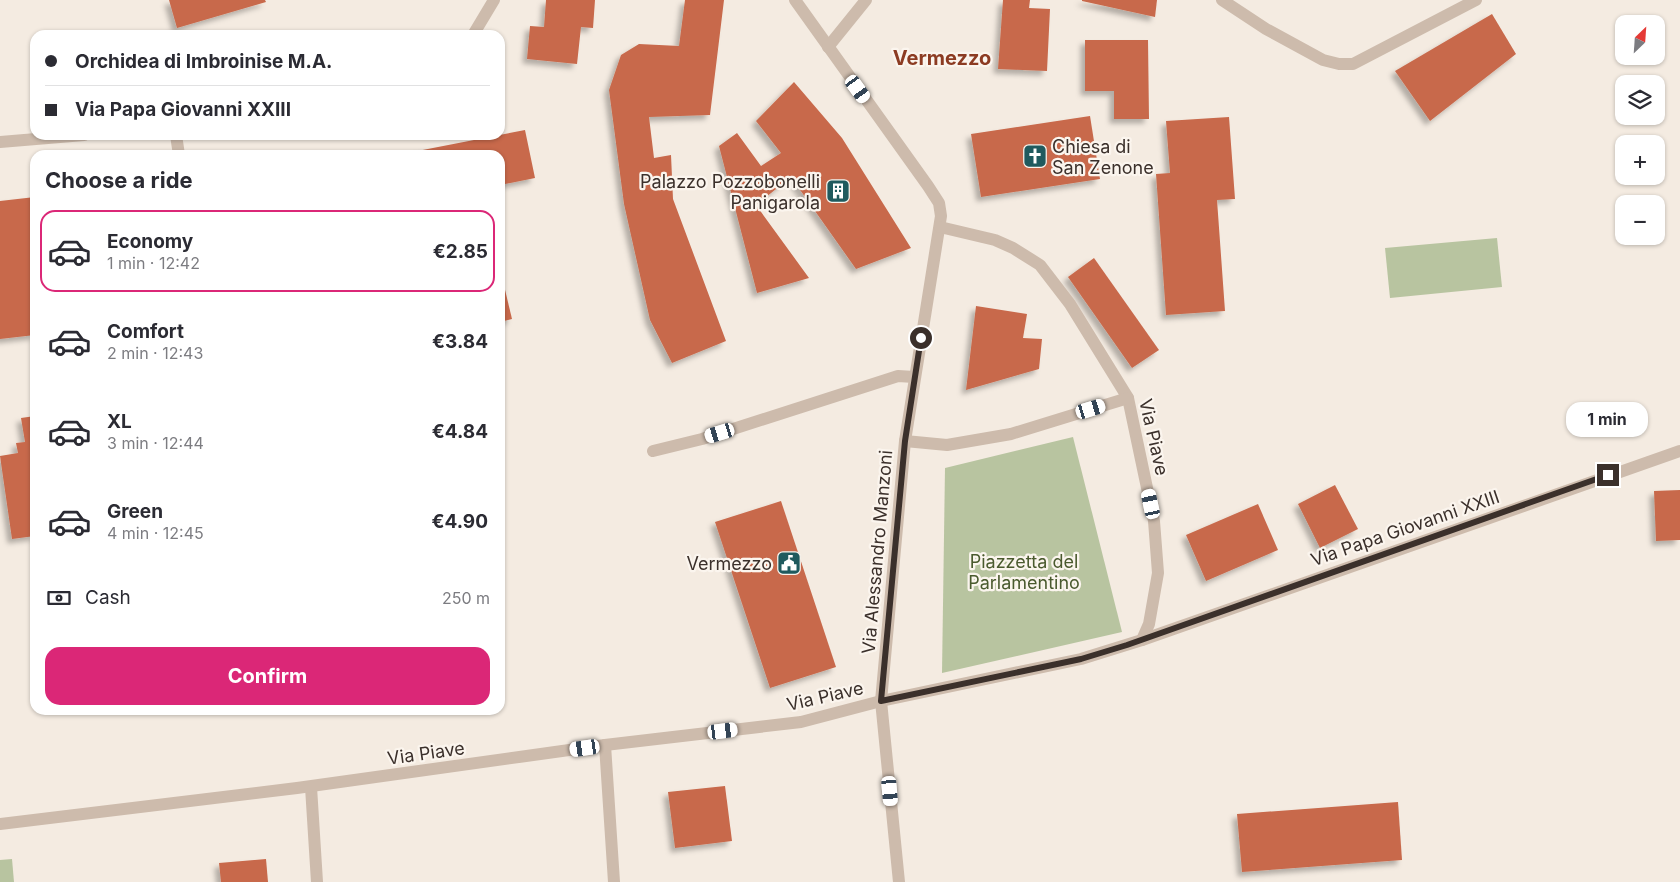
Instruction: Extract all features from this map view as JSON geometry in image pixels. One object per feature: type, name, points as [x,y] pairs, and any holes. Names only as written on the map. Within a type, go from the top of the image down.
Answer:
[{"type":"street","points":[[476,30],[494,0]]},
{"type":"street","name":"Via Alessandro Manzoni","points":[[796,0],[928,186],[939,203],[941,216],[905,441],[881,701],[899,882]]},
{"type":"street","points":[[828,46],[866,0]]},
{"type":"street","points":[[1222,0],[1266,29],[1323,60],[1339,64],[1353,64],[1476,0]]},
{"type":"street","points":[[0,142],[30,140]]},
{"type":"street","name":"Via Piave","points":[[0,824],[311,787],[605,745],[801,722],[881,701],[1081,659],[1142,640],[1149,624],[1158,573],[1154,521],[1128,398],[1070,304],[1040,265],[1014,248],[995,240],[940,227]]},
{"type":"street","points":[[653,451],[702,438],[898,376],[914,376]]},
{"type":"street","points":[[905,441],[947,445],[1011,434],[1128,398]]},
{"type":"street","name":"Via Papa Giovanni XXIII","points":[[1142,640],[1680,451]]},
{"type":"street","points":[[605,745],[614,882]]},
{"type":"street","points":[[311,787],[318,882]]},
{"type":"green space","points":[[1497,238],[1502,287],[1390,298],[1385,248]]},
{"type":"green space","name":"Piazzetta del Parlamentino","points":[[1073,437],[1122,632],[942,673],[945,468]]},
{"type":"green space","points":[[12,859],[14,882],[0,882],[0,860]]},
{"type":"building","points":[[169,0],[265,0],[266,2],[177,28]]},
{"type":"building","points":[[546,0],[595,0],[593,28],[581,27],[577,64],[527,59],[530,26],[544,27]]},
{"type":"building","points":[[685,0],[724,0],[710,115],[649,117],[654,158],[671,155],[673,199],[726,341],[672,363],[650,320],[624,204],[609,90],[621,55],[639,44],[679,46]]},
{"type":"building","points":[[1003,0],[1030,0],[1029,8],[1050,9],[1047,71],[998,69]]},
{"type":"building","points":[[1082,0],[1157,0],[1155,17]]},
{"type":"building","points":[[1492,14],[1516,54],[1430,121],[1395,71]]},
{"type":"building","points":[[1085,40],[1148,40],[1149,119],[1114,119],[1114,91],[1085,91]]},
{"type":"building","name":"Palazzo Pozzobonelli Panigarola","points":[[794,82],[842,138],[911,248],[856,269],[791,177],[756,205],[809,278],[757,293],[719,146],[737,133],[761,166],[781,153],[756,121]]},
{"type":"building","name":"Chiesa di San Zenone","points":[[1090,116],[1100,179],[981,197],[971,134]]},
{"type":"building","points":[[1229,117],[1235,199],[1217,200],[1225,311],[1166,315],[1156,174],[1170,173],[1166,121]]},
{"type":"building","points":[[525,130],[535,178],[505,184],[505,150],[423,150],[474,140],[505,140],[505,134]]},
{"type":"building","points":[[30,198],[30,336],[0,339],[0,201]]},
{"type":"building","points":[[1094,258],[1159,350],[1132,368],[1068,277]]},
{"type":"building","points":[[505,290],[512,319],[505,321]]},
{"type":"building","points":[[976,306],[1027,314],[1023,338],[1042,339],[1039,369],[966,390]]},
{"type":"building","points":[[30,417],[30,537],[12,539],[0,456],[18,453],[16,443],[25,442],[21,418]]},
{"type":"building","points":[[1335,485],[1358,529],[1320,548],[1298,504]]},
{"type":"building","points":[[1680,490],[1680,540],[1656,541],[1654,491]]},
{"type":"building","points":[[781,501],[836,667],[770,688],[715,522]]},
{"type":"building","points":[[1258,504],[1278,550],[1206,581],[1186,535]]},
{"type":"building","points":[[725,786],[732,841],[675,848],[668,792]]},
{"type":"building","points":[[1398,802],[1402,860],[1242,872],[1237,814]]},
{"type":"building","points":[[266,859],[268,882],[221,882],[219,863]]},
{"type":"place","name":"Chiesa di San Zenone","points":[[1035,156]]},
{"type":"place","name":"Palazzo Pozzobonelli Panigarola","points":[[838,191]]},
{"type":"place","name":"Vermezzo","points":[[789,563]]},
{"type":"district","name":"Vermezzo","points":[[942,58]]},
{"type":"route","points":[[921,338],[905,441],[881,701],[1081,659],[1127,645],[1608,475]]}]
